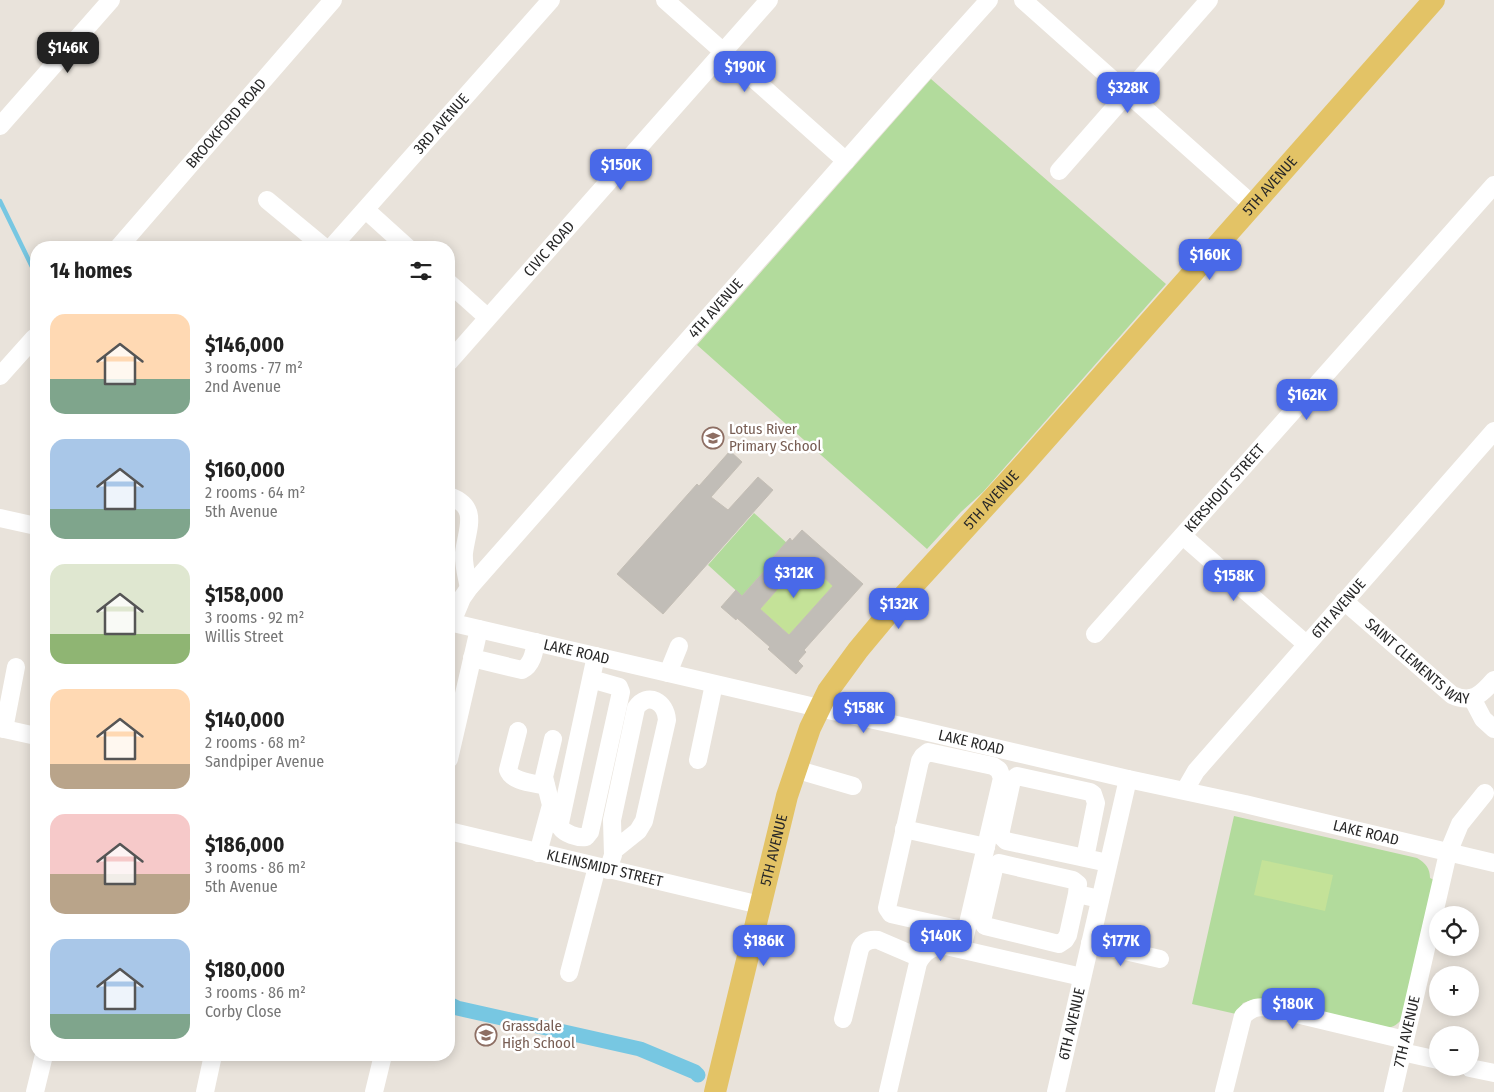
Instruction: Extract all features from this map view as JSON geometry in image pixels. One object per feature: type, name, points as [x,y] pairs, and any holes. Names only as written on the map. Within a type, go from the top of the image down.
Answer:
[{"type":"main road","name":"5TH AVENUE","points":[[715,1092],[787,796],[795,769],[819,708],[832,686],[858,650],[898,602],[1016,473],[1434,0]]},
{"type":"street","points":[[0,126],[111,0]]},
{"type":"street","name":"BROOKFORD ROAD","points":[[124,241],[333,0]]},
{"type":"street","name":"3RD AVENUE","points":[[337,241],[551,0]]},
{"type":"street","points":[[665,0],[846,161]]},
{"type":"street","name":"CIVIC ROAD","points":[[455,355],[769,0]]},
{"type":"street","name":"4TH AVENUE","points":[[455,607],[460,592],[990,0]]},
{"type":"street","points":[[1023,0],[1253,205]]},
{"type":"street","points":[[1059,171],[1210,0]]},
{"type":"street","name":"KERSHOUT STREET","points":[[1095,634],[1494,185]]},
{"type":"street","points":[[267,200],[317,241]]},
{"type":"street","points":[[366,210],[400,241]]},
{"type":"street","points":[[455,289],[487,318]]},
{"type":"street","points":[[0,376],[30,342]]},
{"type":"street","name":"6TH AVENUE","points":[[1185,790],[1196,771],[1494,431]]},
{"type":"street","points":[[455,498],[466,508],[470,518],[460,592]]},
{"type":"street","points":[[0,518],[30,525]]},
{"type":"street","points":[[1183,536],[1306,644]]},
{"type":"street","name":"SAINT CLEMENTS WAY","points":[[1344,601],[1452,695],[1461,699],[1472,698],[1479,695],[1494,680]]},
{"type":"street","name":"LAKE ROAD","points":[[455,623],[1128,779],[1185,790],[1494,863]]},
{"type":"street","points":[[455,733],[479,629]]},
{"type":"street","points":[[472,658],[522,670],[528,666],[536,642]]},
{"type":"street","points":[[668,673],[679,646]]},
{"type":"street","points":[[591,679],[619,687],[621,692],[590,832],[586,838],[582,838],[565,833],[560,824],[591,679],[596,656]]},
{"type":"street","points":[[16,667],[2,728],[30,735]]},
{"type":"street","points":[[698,760],[714,684]]},
{"type":"street","points":[[1472,698],[1483,718],[1494,729]]},
{"type":"street","points":[[569,973],[603,868],[613,850],[638,831],[644,821],[667,720],[667,713],[664,707],[656,701],[644,701],[636,708],[612,820],[613,850]]},
{"type":"street","points":[[518,731],[508,770],[509,773],[515,778],[546,786]]},
{"type":"street","points":[[538,853],[551,804],[544,777],[553,739]]},
{"type":"street","points":[[962,949],[1002,778],[998,769],[993,766],[931,752],[921,758],[887,905],[888,912],[966,931]]},
{"type":"street","points":[[795,769],[853,786]]},
{"type":"street","points":[[1085,858],[1096,803],[1093,794],[1036,780],[1014,777],[1000,835],[1003,840],[1085,858],[1108,862]]},
{"type":"street","name":"6TH AVENUE","points":[[1056,1092],[1128,779]]},
{"type":"street","name":"7TH AVENUE","points":[[1392,1092],[1448,853],[1460,824],[1485,793]]},
{"type":"street","points":[[904,829],[986,847]]},
{"type":"street","name":"KLEINSMIDT STREET","points":[[455,833],[760,904]]},
{"type":"street","points":[[999,864],[1074,880],[1078,884],[1077,894],[1068,935],[1059,944],[985,926],[982,921],[994,869],[999,864]]},
{"type":"street","points":[[1077,894],[1100,899]]},
{"type":"street","points":[[843,1019],[860,949],[865,942],[878,940],[920,958]]},
{"type":"street","points":[[1090,943],[1160,960]]},
{"type":"street","points":[[888,1092],[918,963],[928,950],[940,946],[962,949],[1082,978]]},
{"type":"street","points":[[1224,1092],[1243,1016],[1248,1010],[1257,1007],[1267,1007],[1403,1046],[1429,1056]]},
{"type":"street","points":[[35,1092],[43,1061]]},
{"type":"street","points":[[205,1092],[213,1061]]},
{"type":"street","points":[[374,1092],[382,1061]]},
{"type":"street","points":[[1479,1070],[1494,1073]]},
{"type":"green space","points":[[931,79],[1166,284],[983,492],[961,512],[927,549],[697,345]]},
{"type":"green space","points":[[754,513],[788,544],[782,547],[773,557],[775,559],[742,596],[708,565]]},
{"type":"green space","points":[[804,559],[833,586],[789,635],[760,609]]},
{"type":"green space","points":[[1234,816],[1417,858],[1425,864],[1430,878],[1434,880],[1401,1020],[1397,1024],[1384,1028],[1255,999],[1243,1003],[1236,1014],[1192,1004]]},
{"type":"green space","points":[[1262,860],[1333,875],[1325,911],[1254,895]]},
{"type":"building","points":[[730,451],[742,462],[711,497],[728,510],[758,477],[773,490],[663,614],[617,574],[697,484],[699,486]]},
{"type":"building","points":[[802,530],[863,584],[804,650],[806,652],[798,661],[803,666],[796,674],[768,649],[770,647],[737,618],[736,620],[721,607],[736,590],[742,596],[775,559],[773,557],[790,538],[792,541]],"holes":[[[804,559],[833,586],[789,635],[760,609]]]},
{"type":"waterway","points":[[0,201],[30,263]]},
{"type":"waterway","points":[[455,1007],[640,1049],[695,1072],[698,1075]]},
{"type":"place","name":"Lotus River Primary School","points":[[713,438]]},
{"type":"place","name":"Grassdale High School","points":[[486,1035]]}]
